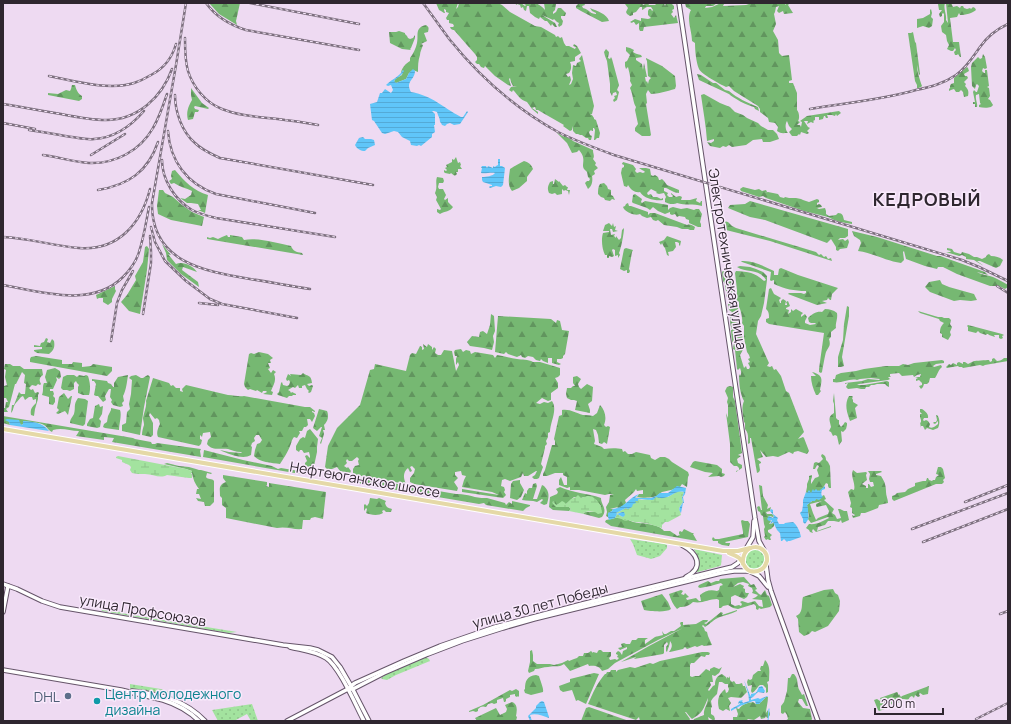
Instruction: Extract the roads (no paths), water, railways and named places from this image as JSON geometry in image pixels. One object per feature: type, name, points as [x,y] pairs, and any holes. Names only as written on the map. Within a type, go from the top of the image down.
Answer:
[{"type":"main road","name":"Электротехническая улица","points":[[679,3],[755,518]]},
{"type":"main road","name":"Нефтеюганское шоссе","points":[[3,429],[723,551]]},
{"type":"main road","points":[[755,518],[759,541],[767,557],[766,571],[771,591],[818,721]]},
{"type":"main road","points":[[755,518],[753,537],[745,555],[745,568],[763,580],[771,591]]},
{"type":"main road","points":[[680,544],[687,547],[697,559],[695,570],[682,579]]},
{"type":"main road","points":[[723,551],[736,556],[745,555],[755,547],[760,548],[765,553]]},
{"type":"main road","points":[[723,551],[745,555]]},
{"type":"main road","name":"улица 30 лет Победы","points":[[287,721],[404,661],[453,641],[527,618],[732,567],[736,565],[745,555]]},
{"type":"main road","points":[[750,571],[761,570],[766,564]]},
{"type":"main road","name":"улица 30 лет Победы","points":[[352,687],[428,654],[503,628],[534,619],[721,574],[734,571],[750,571]]},
{"type":"main road","name":"улица Профсоюзов","points":[[3,584],[60,607],[283,645],[310,648],[326,653],[332,657],[340,667],[369,721]]},
{"type":"main road","points":[[3,612],[8,586]]},
{"type":"main road","name":"улица Профсоюзов","points":[[283,645],[314,653],[331,662],[348,689],[364,721]]},
{"type":"main road","points":[[3,670],[121,690],[169,702],[184,709],[199,721]]},
{"type":"main road","points":[[121,690],[143,692],[170,698],[189,708],[205,721]]},
{"type":"water","points":[[413,69],[415,74],[409,85],[411,92],[431,99],[461,117],[463,117],[467,111],[468,112],[460,124],[454,125],[450,123],[445,126],[440,122],[437,112],[432,111],[435,114],[435,132],[432,134],[432,137],[421,146],[411,145],[410,141],[402,137],[398,132],[394,131],[385,134],[382,133],[372,120],[370,104],[377,102],[380,93],[382,93],[385,89],[391,93],[393,90],[391,85],[386,85],[403,70],[402,75],[394,81],[396,83],[406,79]]},
{"type":"water","points":[[363,137],[365,139],[374,140],[375,145],[365,151],[359,150],[355,145],[359,138]]},
{"type":"water","points":[[498,159],[500,159],[500,166],[505,168],[503,185],[501,187],[496,186],[490,188],[489,187],[492,185],[483,182],[482,177],[491,176],[495,173],[481,173],[481,168],[482,166],[486,166],[487,168],[488,166],[493,168],[493,166],[495,167],[498,165]]},
{"type":"water","points":[[5,420],[19,420],[21,425],[23,424],[23,421],[38,423],[49,431],[10,425],[9,422]]},
{"type":"water","points":[[677,486],[686,488],[681,513],[679,508],[683,502],[682,498],[684,492],[677,492],[664,498],[656,497],[653,500],[638,499],[632,507],[628,509],[626,508],[616,513],[615,518],[609,520],[608,513],[613,509],[621,507],[639,494],[635,498],[651,498],[660,493],[668,493]]},
{"type":"water","points":[[825,486],[825,489],[821,492],[823,497],[819,500],[816,499],[815,501],[812,501],[807,505],[808,520],[805,524],[800,513],[802,511],[803,500],[806,492],[807,493],[809,490],[811,493],[813,489],[814,491],[816,489],[819,491]]},
{"type":"water","points":[[771,509],[773,510],[773,514],[778,518],[777,520],[779,524],[793,522],[798,528],[801,537],[787,542],[784,539],[781,541],[780,533],[773,522],[770,524],[772,520],[769,521],[767,519],[769,516],[773,518],[774,516],[770,511]]},
{"type":"water","points":[[624,512],[625,515],[623,517],[617,514]]},
{"type":"water","points":[[744,680],[751,696],[751,694],[755,693],[759,687],[762,686],[765,691],[764,693],[758,692],[751,698],[751,700],[758,698],[760,699],[767,696],[768,697],[766,697],[759,704],[756,704],[755,701],[753,701],[731,711],[731,709],[740,704],[738,704],[739,701],[743,700],[743,703],[749,701]]},
{"type":"water","points":[[542,701],[544,702],[549,718],[532,714],[530,715],[532,721],[530,721],[528,716]]},
{"type":"waterway","points":[[768,721],[769,709]]},
{"type":"railway","points":[[186,3],[152,203],[154,223],[160,239],[170,251],[183,260],[198,267],[232,276],[310,289]]},
{"type":"railway","points":[[206,3],[224,20],[234,26],[246,30],[359,50]]},
{"type":"railway","points":[[250,3],[359,24]]},
{"type":"railway","points":[[423,3],[450,40],[486,79],[513,103],[558,132],[614,155],[962,260],[1008,281]]},
{"type":"railway","points":[[810,109],[890,96],[941,83],[960,72],[983,43],[996,31],[1008,24]]},
{"type":"railway","points":[[185,38],[186,63],[190,77],[201,94],[211,103],[222,109],[237,114],[318,125]]},
{"type":"railway","points":[[49,76],[80,83],[103,86],[134,83],[155,73],[163,66],[172,54],[176,44]]},
{"type":"railway","points":[[3,104],[89,119],[118,119],[128,116],[147,105],[162,89],[172,69]]},
{"type":"railway","points":[[43,155],[78,162],[99,163],[126,154],[148,136],[157,120],[167,94]]},
{"type":"railway","points":[[175,95],[178,115],[186,133],[201,148],[220,158],[373,185]]},
{"type":"railway","points":[[29,130],[86,139],[101,138],[115,134],[122,130],[134,122],[144,111]]},
{"type":"railway","points":[[3,123],[35,129]]},
{"type":"railway","points":[[168,131],[169,142],[176,161],[189,178],[206,190],[216,194],[315,213]]},
{"type":"railway","points":[[91,155],[125,134]]},
{"type":"railway","points":[[98,190],[119,185],[136,175],[149,161],[158,142]]},
{"type":"railway","points":[[162,160],[164,175],[171,189],[180,201],[192,210],[216,218],[335,237]]},
{"type":"railway","points":[[3,237],[79,248],[93,248],[105,245],[126,233],[134,224],[141,213],[150,189]]},
{"type":"railway","points":[[3,285],[49,294],[66,295],[81,295],[97,292],[111,287],[126,274],[136,259],[142,241],[149,207]]},
{"type":"railway","points":[[151,227],[155,242],[165,261],[186,281],[210,299],[222,304],[297,318]]},
{"type":"railway","points":[[143,314],[151,263],[150,236]]},
{"type":"railway","points":[[111,341],[117,303],[122,290],[133,271]]},
{"type":"railway","points":[[997,286],[1008,293]]},
{"type":"railway","points":[[199,303],[218,305]]},
{"type":"railway","points":[[965,502],[1008,485]]},
{"type":"railway","points":[[912,529],[1008,493]]},
{"type":"railway","points":[[923,542],[1008,509]]},
{"type":"railway","points":[[1000,614],[1008,611]]},
{"type":"railway","points":[[976,719],[1008,703]]},
{"type":"place","name":"DHL","points":[[68,696]]},
{"type":"place","name":"Центр молодежного дизайна","points":[[97,701]]},
{"type":"district","name":"КЕДРОВЫЙ","points":[[927,199]]}]
